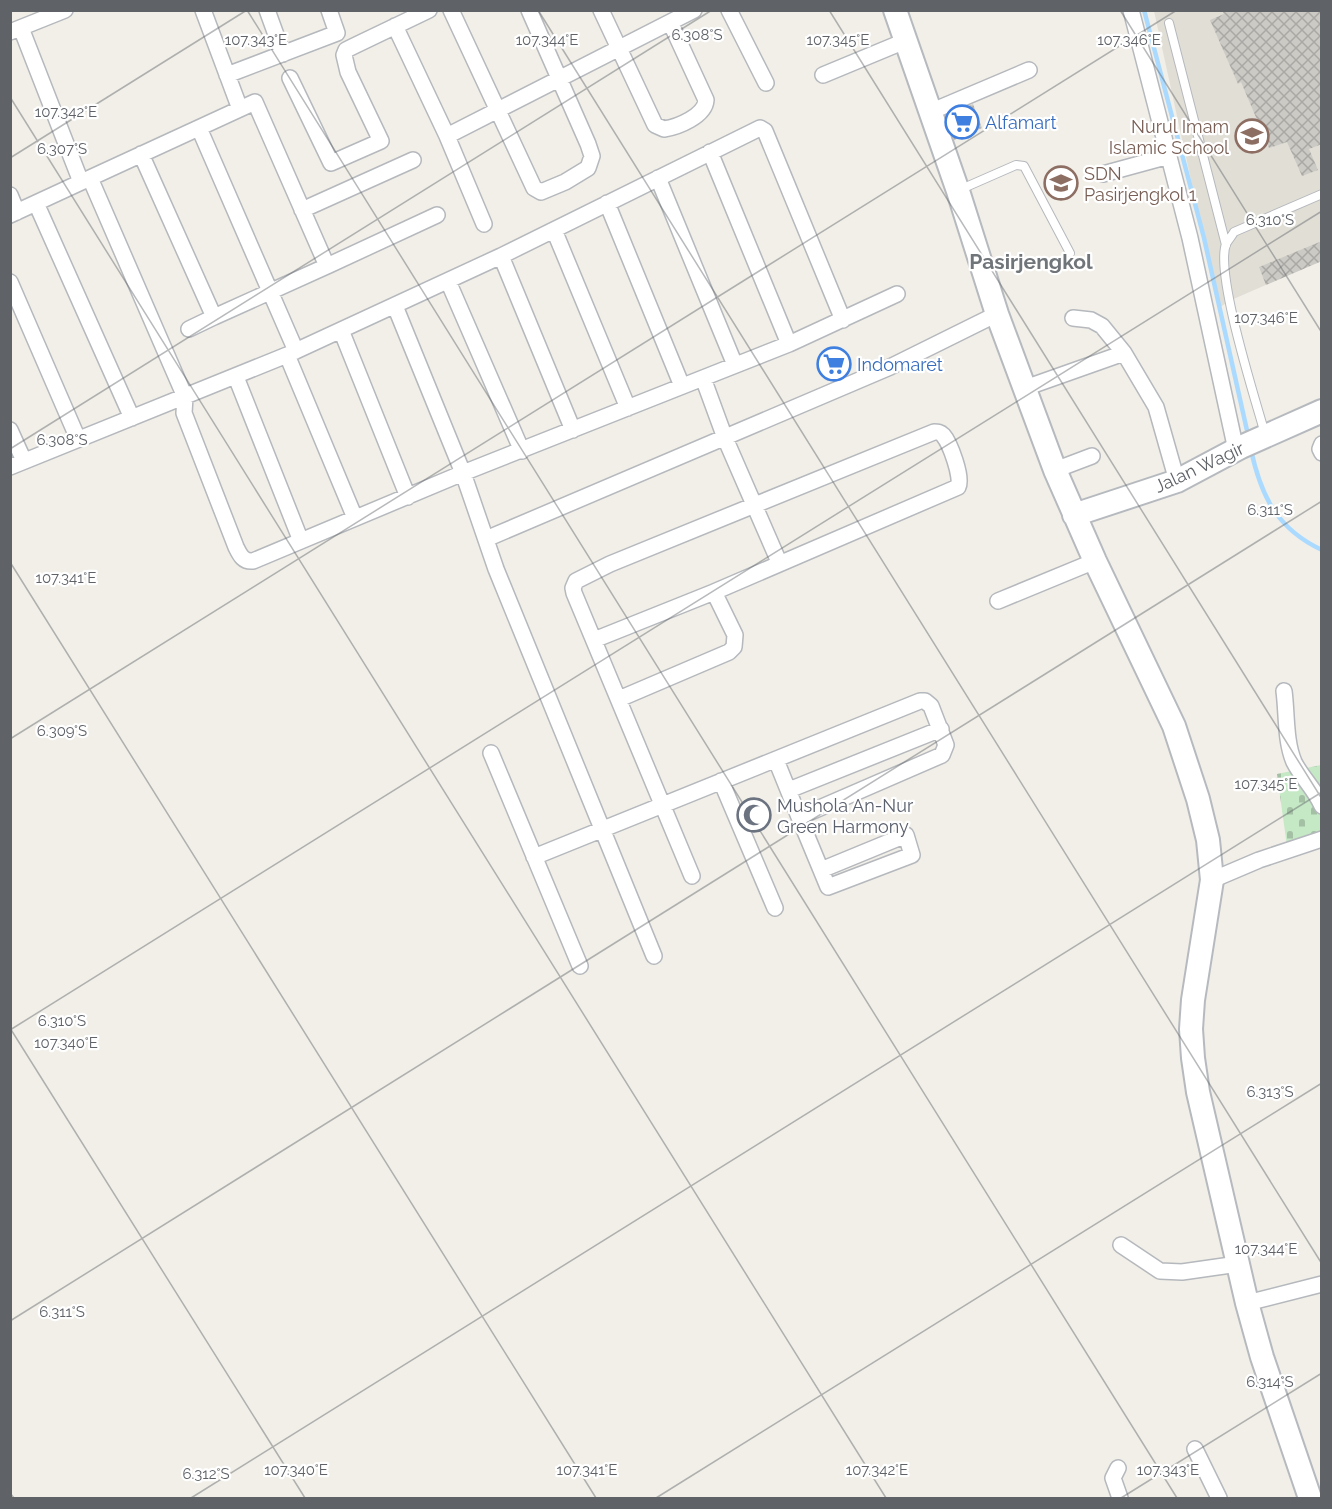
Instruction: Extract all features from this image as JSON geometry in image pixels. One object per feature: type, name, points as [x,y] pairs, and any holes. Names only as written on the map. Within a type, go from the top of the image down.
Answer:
[{"type":"street","points":[[65,10],[16,30],[185,398],[184,412],[236,547],[244,559],[253,561],[463,474],[789,344],[897,294]]},
{"type":"street","points":[[203,10],[240,109]]},
{"type":"street","points":[[267,10],[283,54]]},
{"type":"street","points":[[227,75],[337,33],[329,10]]},
{"type":"street","points":[[290,78],[331,162],[381,141],[348,72],[344,55],[346,50],[403,19],[429,10]]},
{"type":"street","points":[[451,10],[536,190],[541,192],[565,182],[588,168],[592,156],[529,10]]},
{"type":"street","points":[[601,10],[655,125],[658,128],[668,129],[702,110],[706,100],[671,24]]},
{"type":"street","points":[[447,136],[671,24],[694,10]]},
{"type":"street","points":[[729,10],[766,83]]},
{"type":"street","points":[[895,10],[958,191],[997,314],[1055,470],[1095,561],[1174,726],[1198,799],[1208,840],[1212,880],[1193,1000],[1193,1058],[1198,1092],[1247,1303],[1262,1357],[1308,1498]]},
{"type":"street","points":[[1131,10],[1190,238],[1250,443]]},
{"type":"street","points":[[403,19],[447,136],[484,224]]},
{"type":"street","points":[[823,75],[905,40]]},
{"type":"street","points":[[930,112],[1029,70]]},
{"type":"street","points":[[10,195],[14,213],[255,102],[327,266]]},
{"type":"street","points":[[199,128],[270,292],[355,518]]},
{"type":"street","points":[[10,430],[17,464],[185,398],[292,353],[501,256],[753,130],[763,129],[843,320]]},
{"type":"street","points":[[710,152],[789,344]]},
{"type":"street","points":[[141,154],[214,317]]},
{"type":"street","points":[[1102,174],[1169,156]]},
{"type":"street","points":[[302,210],[413,160]]},
{"type":"street","points":[[658,178],[735,365]]},
{"type":"street","points":[[36,203],[132,418]]},
{"type":"street","points":[[607,203],[682,386]]},
{"type":"street","points":[[189,329],[437,215]]},
{"type":"street","points":[[554,230],[628,408]]},
{"type":"street","points":[[501,256],[573,430]]},
{"type":"street","points":[[448,281],[522,451]]},
{"type":"street","points":[[10,282],[78,439]]},
{"type":"street","points":[[395,306],[654,956]]},
{"type":"street","points":[[486,539],[890,367],[997,314]]},
{"type":"street","points":[[1073,318],[1091,320],[1102,326],[1124,353],[1156,407],[1177,482]]},
{"type":"street","points":[[341,330],[408,497]]},
{"type":"street","points":[[1025,388],[1124,353]]},
{"type":"street","points":[[236,377],[301,541]]},
{"type":"street","points":[[703,378],[725,438],[779,562]]},
{"type":"street","name":"Jalan Wagir","points":[[1074,515],[1177,482],[1250,443],[1322,411]]},
{"type":"street","points":[[594,640],[714,592],[779,562],[952,490],[961,482],[960,474],[944,437],[933,432],[610,564],[576,581],[573,588],[594,640],[692,876]]},
{"type":"street","points":[[1322,444],[1320,449],[1322,453]]},
{"type":"street","points":[[1055,470],[1092,456]]},
{"type":"street","points":[[998,601],[1095,561]]},
{"type":"street","points":[[619,699],[722,656],[734,647],[735,635],[714,592]]},
{"type":"street","points":[[1284,691],[1291,751],[1295,762],[1322,806]]},
{"type":"street","points":[[534,857],[923,700],[931,706],[946,745],[942,755],[799,816]]},
{"type":"street","points":[[789,790],[940,729]]},
{"type":"street","points":[[491,753],[580,966]]},
{"type":"street","points":[[776,760],[820,870],[828,887],[912,855],[906,835],[820,870]]},
{"type":"street","points":[[721,782],[775,908]]},
{"type":"street","points":[[1212,880],[1259,860],[1322,839]]},
{"type":"street","points":[[1121,1245],[1160,1271],[1182,1272],[1238,1264]]},
{"type":"street","points":[[1247,1303],[1322,1284]]},
{"type":"street","points":[[1195,1449],[1219,1498]]},
{"type":"street","points":[[1118,1468],[1113,1478],[1120,1498]]},
{"type":"lane","points":[[1169,23],[1226,245],[1224,270],[1250,443]]},
{"type":"lane","points":[[958,191],[1016,165],[1024,166],[1070,253]]},
{"type":"lane","points":[[1226,245],[1234,232],[1322,194]]},
{"type":"shaded area","name":"Nurul Imam Islamic School","points":[[1154,11],[1321,11],[1321,261],[1229,301],[1219,308]]},
{"type":"green space","points":[[1321,765],[1321,834],[1287,846],[1277,774]]},
{"type":"building","points":[[1222,10],[1322,10],[1322,144],[1309,149],[1318,170],[1302,176],[1287,142],[1269,148],[1241,82],[1238,84],[1210,20],[1224,14]]},
{"type":"building","name":"Alfamart","points":[[973,104],[982,128],[954,140],[946,116]]},
{"type":"building","points":[[1322,241],[1322,261],[1266,285],[1259,267]]},
{"type":"waterway","points":[[1144,10],[1204,238],[1248,435]]},
{"type":"waterway","points":[[1251,450],[1260,482],[1273,509],[1293,532],[1322,550]]},
{"type":"place","name":"Alfamart","points":[[962,122]]},
{"type":"place","name":"Nurul Imam Islamic School","points":[[1252,136]]},
{"type":"place","name":"SDN Pasirjengkol 1","points":[[1061,183]]},
{"type":"place","name":"Indomaret","points":[[834,364]]},
{"type":"place","name":"Mushola An-Nur Green Harmony","points":[[754,815]]},
{"type":"district","name":"Pasirjengkol","points":[[1031,261]]}]
